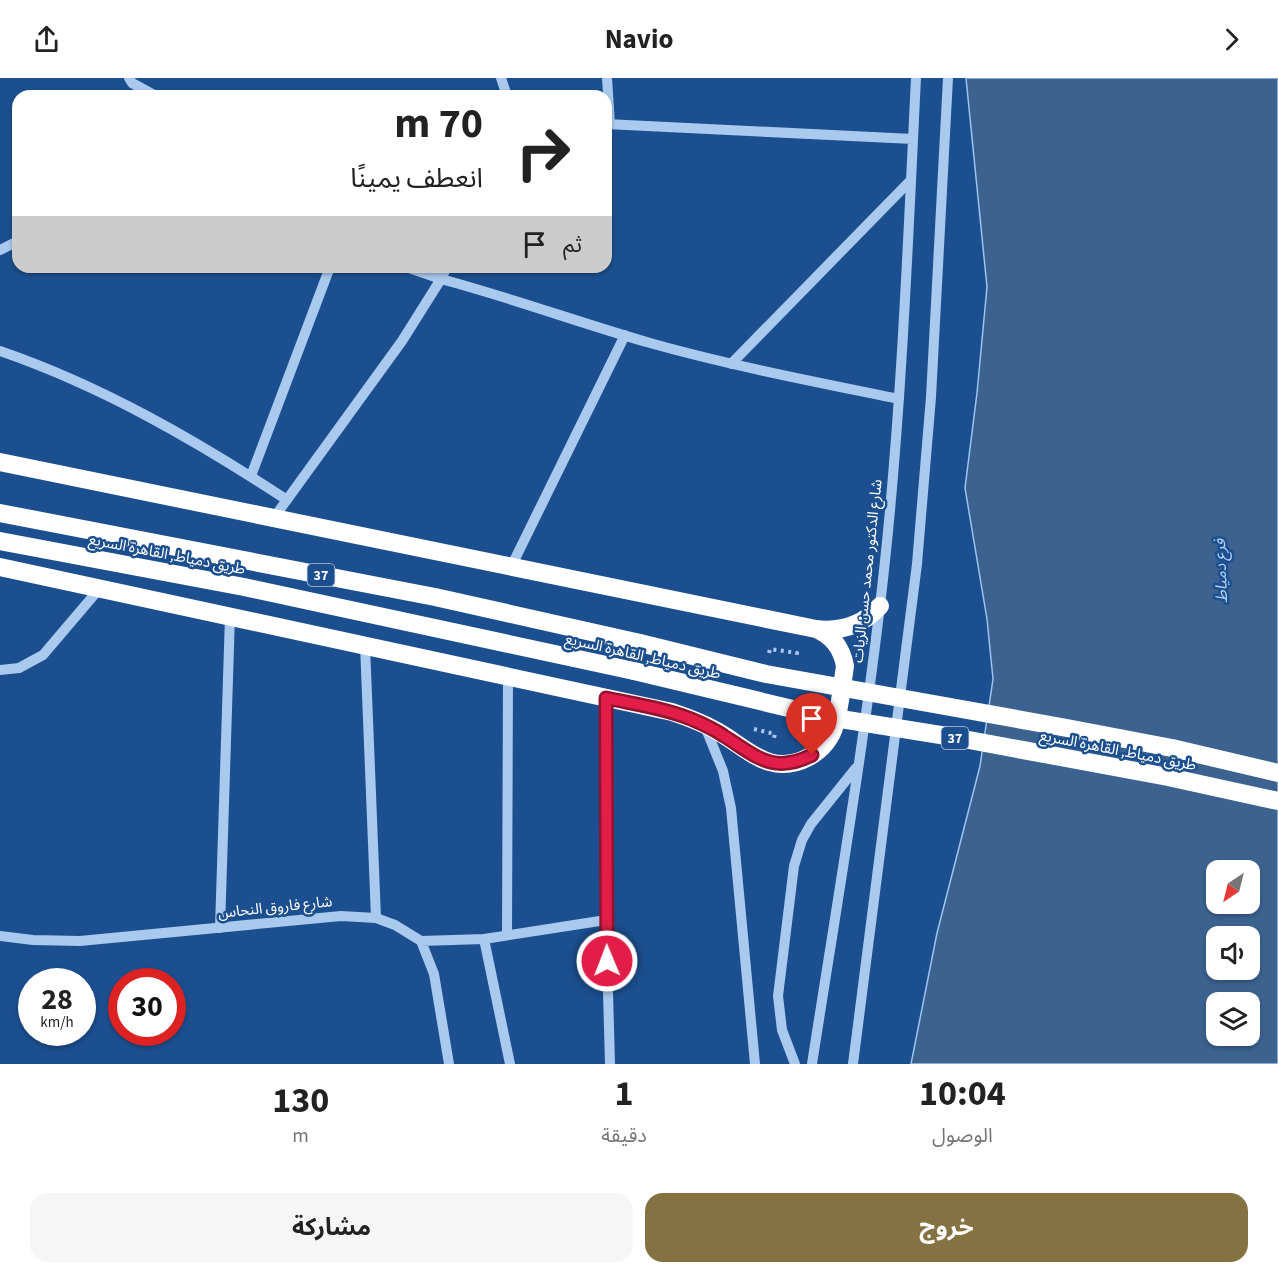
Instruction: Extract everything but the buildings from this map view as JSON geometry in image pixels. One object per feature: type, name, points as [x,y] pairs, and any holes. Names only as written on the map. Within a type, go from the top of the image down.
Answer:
[{"type":"highway","points":[[0,462],[816,629],[835,630],[852,626],[867,618],[880,606]]},
{"type":"highway","name":"طريق دمياط, القاهرة السريع","points":[[0,513],[435,597],[766,674],[1079,730],[1172,748],[1278,773]]},
{"type":"highway","name":"طريق دمياط, القاهرة السريع","points":[[0,541],[244,587],[634,671],[822,716],[975,741],[1168,777],[1278,801]]},
{"type":"highway","points":[[0,567],[672,712],[704,724],[752,755],[776,764],[801,761],[822,747],[835,726],[845,666],[842,653],[834,641],[816,629]]},
{"type":"street","points":[[129,78],[132,83],[145,90]]},
{"type":"street","name":"شارع الدكتور محمد حسن الزيات","points":[[812,1064],[880,606],[899,399],[916,78]]},
{"type":"street","points":[[853,1064],[917,564],[931,397],[948,78]]},
{"type":"street","points":[[612,124],[913,139]]},
{"type":"street","points":[[731,364],[911,180]]},
{"type":"street","points":[[250,476],[328,273]]},
{"type":"street","points":[[424,273],[625,335],[731,364],[899,399]]},
{"type":"street","points":[[273,519],[402,341],[444,273]]},
{"type":"street","points":[[511,567],[625,335]]},
{"type":"street","points":[[0,351],[46,367],[122,402],[287,500]]},
{"type":"street","points":[[0,670],[19,668],[43,655],[100,588]]},
{"type":"street","points":[[220,928],[230,616]]},
{"type":"street","points":[[365,645],[376,918]]},
{"type":"street","points":[[507,935],[508,676]]},
{"type":"street","points":[[606,698],[606,920],[610,1064]]},
{"type":"street","points":[[704,724],[723,771],[731,808],[755,1064]]},
{"type":"street","points":[[795,1064],[782,1030],[778,996],[795,857],[811,824],[844,785],[857,765]]},
{"type":"street","name":"شارع فاروق النحاس","points":[[0,936],[33,940],[80,941],[341,916],[376,918],[394,925],[421,941]]},
{"type":"street","points":[[449,1064],[434,974],[421,941],[484,939],[606,920]]},
{"type":"street","points":[[484,939],[510,1064]]},
{"type":"path","points":[[770,649],[797,653]]},
{"type":"path","points":[[754,728],[775,734],[774,742]]},
{"type":"water","name":"فرع دمياط","points":[[966,78],[1278,78],[1278,1064],[911,1064],[937,933],[980,766],[993,679],[987,619],[965,488],[987,287]]},
{"type":"route","points":[[607,961],[606,698],[672,712],[704,724],[764,761],[789,764],[812,755]]}]
